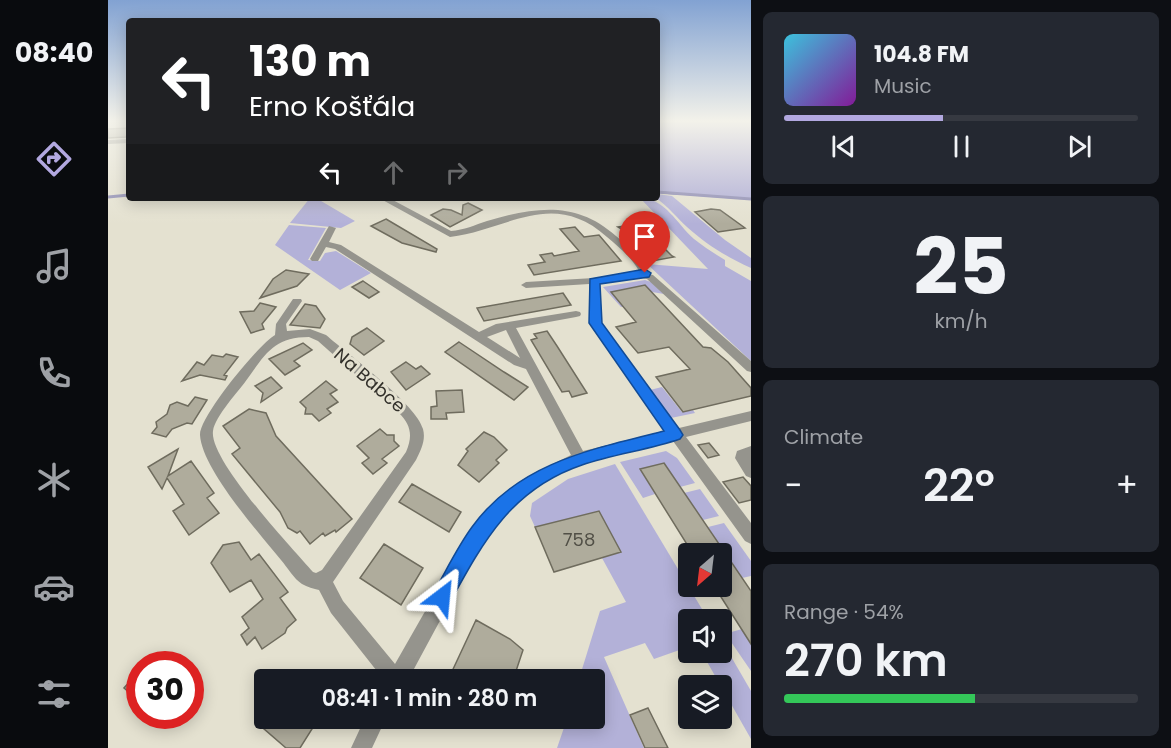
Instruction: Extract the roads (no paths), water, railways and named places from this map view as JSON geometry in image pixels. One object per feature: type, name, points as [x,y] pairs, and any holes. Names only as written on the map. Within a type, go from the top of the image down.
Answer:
[{"type":"street","points":[[389,201],[450,234],[529,211],[576,215],[604,228],[638,263],[645,275]]},
{"type":"street","points":[[315,259],[332,228]]},
{"type":"street","points":[[324,243],[338,247],[518,362],[531,366]]},
{"type":"street","points":[[526,285],[645,275],[656,280],[751,368]]},
{"type":"street","points":[[594,281],[597,328],[751,536]]},
{"type":"street","points":[[297,302],[281,324],[281,335],[264,349],[210,423],[206,436],[207,444],[214,461],[301,571],[312,581],[323,580],[338,607],[388,669]]},
{"type":"street","points":[[478,337],[488,331],[509,326],[576,314]]},
{"type":"street","points":[[509,326],[580,458]]},
{"type":"street","name":"Na Babce","points":[[281,335],[309,333],[322,338],[404,409],[411,416],[418,433],[416,447],[411,456],[323,580]]},
{"type":"street","points":[[403,669],[465,555],[493,515],[506,501],[536,478],[580,458],[751,416]]},
{"type":"street","points":[[748,452],[742,455],[743,461],[751,472]]},
{"type":"street","points":[[361,748],[370,729]]},
{"type":"waterway","points":[[660,192],[678,194]]},
{"type":"waterway","points":[[660,192],[751,199]]},
{"type":"waterway","points":[[108,197],[126,195]]}]
